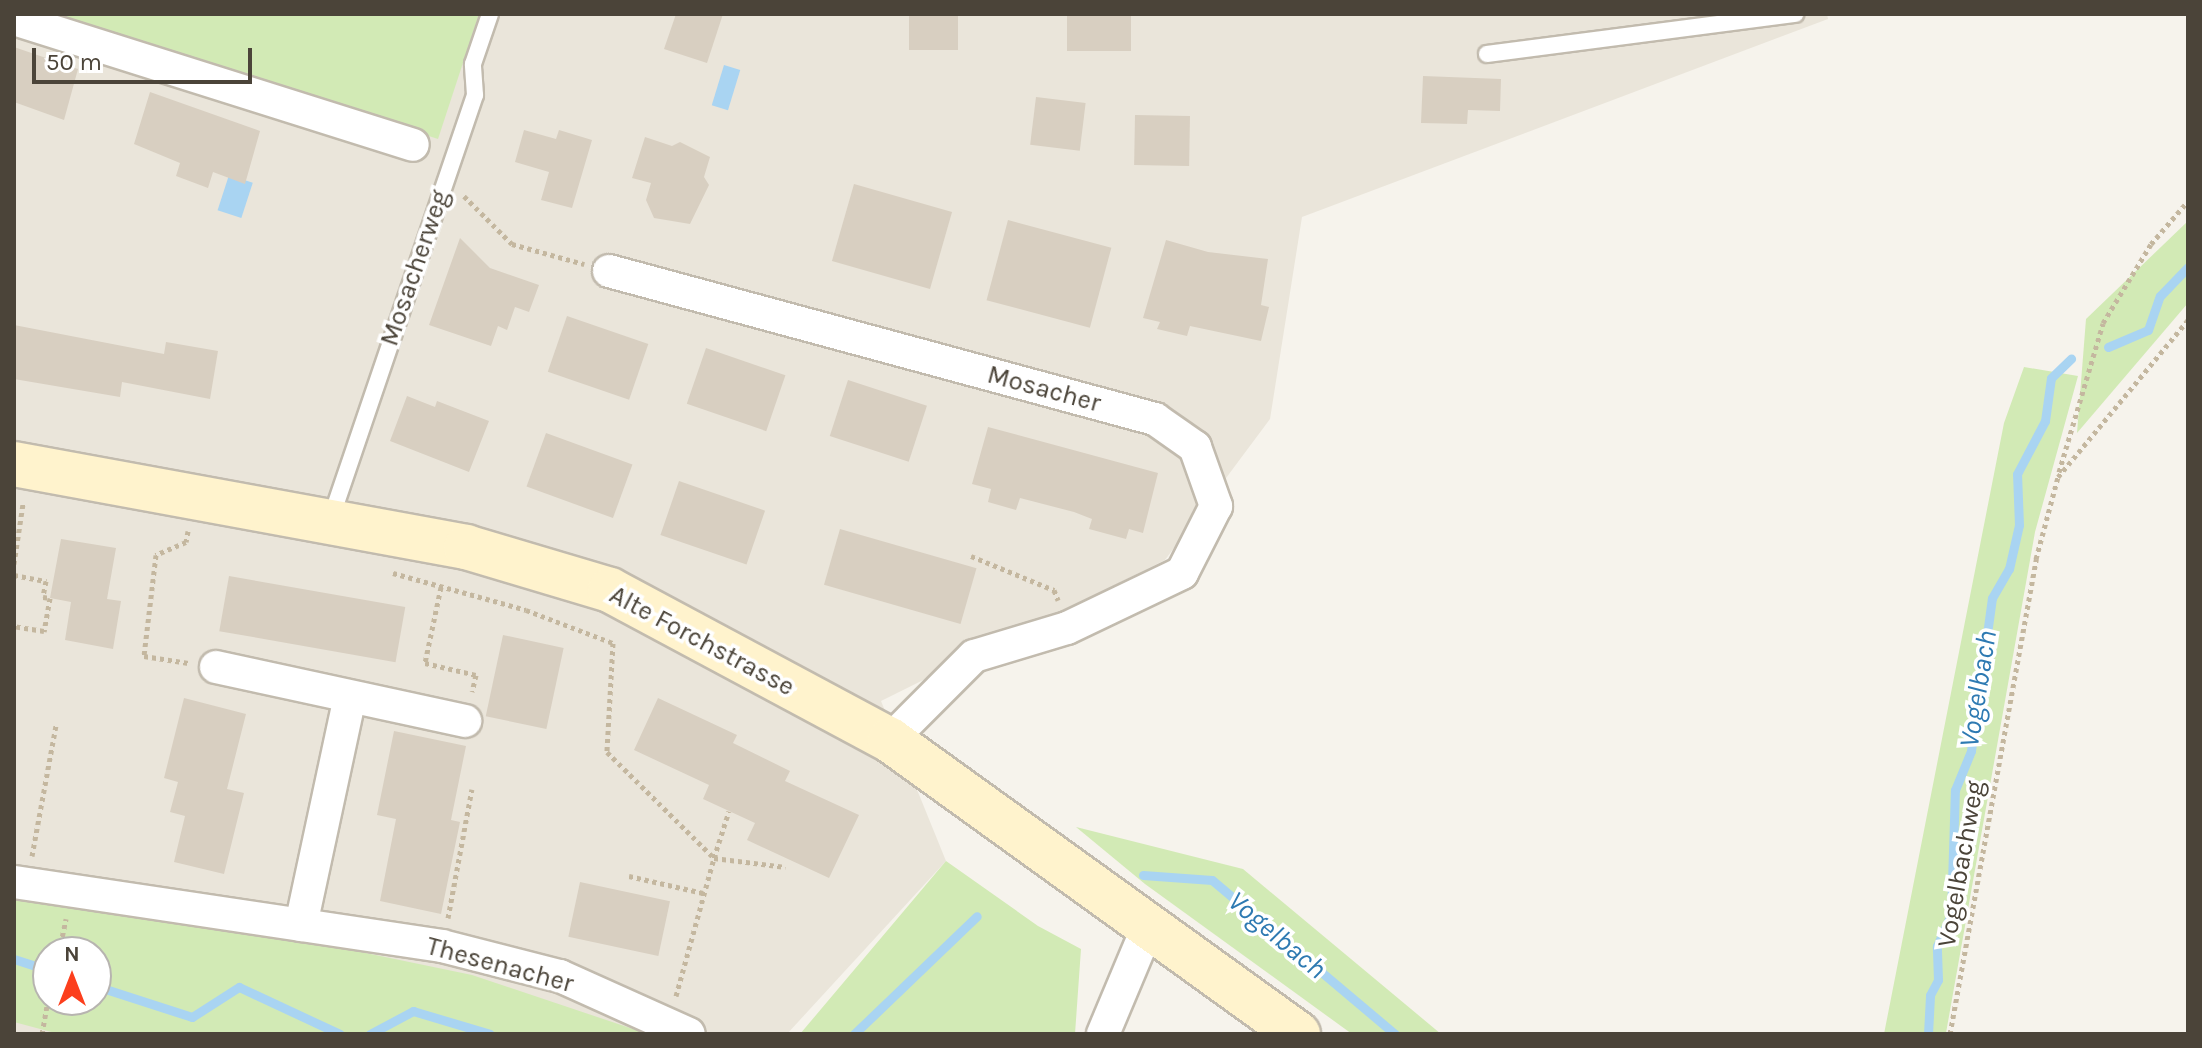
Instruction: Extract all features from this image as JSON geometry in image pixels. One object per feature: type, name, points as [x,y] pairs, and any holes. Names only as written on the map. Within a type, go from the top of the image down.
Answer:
[{"type":"street","points":[[14,19],[413,145]]},
{"type":"street","name":"Mosacher","points":[[609,271],[1155,419],[1195,447],[1216,506],[1182,573],[1067,628],[974,656],[890,740]]},
{"type":"street","name":"Alte Forchstrasse","points":[[19,484],[330,522],[466,547],[610,590],[890,740],[1298,1034]]},
{"type":"street","points":[[216,667],[465,721]]},
{"type":"street","points":[[301,925],[350,697]]},
{"type":"street","name":"Thesenacher","points":[[20,883],[442,946],[560,976],[679,1029]]},
{"type":"street","points":[[1103,1034],[1148,927]]},
{"type":"lane","name":"Mosacherweg","points":[[330,522],[475,95],[473,64],[490,14]]},
{"type":"lane","points":[[1487,54],[1795,14]]},
{"type":"path","points":[[443,183],[456,188],[512,244],[609,271]]},
{"type":"path","points":[[2058,477],[2103,323],[2124,285],[2188,201]]},
{"type":"path","name":"Vogelbachweg","points":[[1950,1034],[2036,559],[2058,477],[2188,320]]},
{"type":"path","points":[[14,564],[19,484]]},
{"type":"path","points":[[188,530],[186,542],[156,555],[144,656],[216,667]]},
{"type":"path","points":[[971,556],[1054,590],[1067,628]]},
{"type":"path","points":[[383,571],[526,610],[613,643],[607,752],[714,858],[785,867]]},
{"type":"path","points":[[14,575],[46,581],[43,597],[50,598],[44,631],[14,626]]},
{"type":"path","points":[[441,587],[425,663],[476,675]]},
{"type":"path","points":[[20,883],[56,725]]},
{"type":"path","points":[[442,946],[472,789]]},
{"type":"path","points":[[679,1029],[703,893],[729,811]]},
{"type":"path","points":[[629,876],[703,893]]},
{"type":"shaded area","points":[[14,14],[1827,14],[1828,19],[1302,217],[1270,419],[1165,560],[881,701],[946,861],[787,1034],[14,1034]]},
{"type":"green space","points":[[57,14],[479,14],[438,139]]},
{"type":"green space","points":[[2188,221],[2188,303],[2077,433],[2086,319]]},
{"type":"green space","points":[[2024,367],[2078,376],[2035,532],[1946,1033],[1884,1034],[2004,423]]},
{"type":"green space","points":[[1076,827],[1243,869],[1441,1034],[1352,1034],[1145,884]]},
{"type":"green space","points":[[946,861],[1038,926],[1081,949],[1075,1034],[800,1034]]},
{"type":"green space","points":[[14,897],[303,940],[472,975],[648,1034],[59,1034],[14,1022]]},
{"type":"water","points":[[724,65],[740,70],[728,110],[712,105]]},
{"type":"water","points":[[229,175],[253,183],[241,218],[218,210]]},
{"type":"building","points":[[676,14],[723,14],[707,63],[664,49]]},
{"type":"building","points":[[909,14],[958,14],[958,50],[909,50]]},
{"type":"building","points":[[1067,14],[1131,14],[1131,51],[1067,51]]},
{"type":"building","points":[[14,47],[78,69],[64,120],[14,102]]},
{"type":"building","points":[[1423,76],[1501,79],[1500,111],[1468,110],[1467,124],[1421,123]]},
{"type":"building","points":[[150,92],[260,131],[245,184],[213,172],[208,188],[176,176],[180,163],[134,144]]},
{"type":"building","points":[[1036,97],[1086,103],[1080,151],[1030,145]]},
{"type":"building","points":[[1135,115],[1190,116],[1189,166],[1134,165]]},
{"type":"building","points":[[524,130],[556,139],[559,130],[592,140],[572,208],[541,200],[549,172],[515,162]]},
{"type":"building","points":[[645,137],[672,146],[680,142],[710,157],[704,177],[709,185],[690,224],[654,218],[646,200],[651,183],[632,178]]},
{"type":"building","points":[[854,184],[952,212],[930,289],[832,261]]},
{"type":"building","points":[[1008,220],[1111,248],[1090,328],[987,300]]},
{"type":"building","points":[[460,238],[490,268],[539,285],[529,312],[515,307],[507,330],[498,326],[491,346],[429,325]]},
{"type":"building","points":[[1166,240],[1208,252],[1268,259],[1261,305],[1269,307],[1261,341],[1190,326],[1187,336],[1157,329],[1160,322],[1143,318]]},
{"type":"building","points":[[567,316],[648,344],[629,400],[548,372]]},
{"type":"building","points":[[14,325],[164,354],[166,342],[218,351],[210,399],[122,382],[120,397],[14,379]]},
{"type":"building","points":[[706,348],[785,375],[766,431],[687,404]]},
{"type":"building","points":[[848,380],[927,406],[909,462],[830,436]]},
{"type":"building","points":[[407,396],[435,407],[437,401],[489,421],[469,472],[390,441]]},
{"type":"building","points":[[988,427],[1158,473],[1143,533],[1129,529],[1126,539],[1089,529],[1092,519],[1020,498],[1016,510],[988,502],[991,489],[972,484]]},
{"type":"building","points":[[546,433],[632,464],[613,518],[527,487]]},
{"type":"building","points":[[679,481],[765,511],[746,565],[660,535]]},
{"type":"building","points":[[840,529],[976,568],[961,624],[824,585]]},
{"type":"building","points":[[61,539],[116,548],[107,599],[121,601],[113,649],[65,640],[71,602],[50,598]]},
{"type":"building","points":[[229,576],[405,607],[396,662],[219,631]]},
{"type":"building","points":[[503,635],[564,648],[546,729],[486,716]]},
{"type":"building","points":[[184,698],[246,714],[227,789],[244,793],[224,874],[174,862],[185,816],[170,812],[178,782],[164,778]]},
{"type":"building","points":[[658,698],[737,735],[733,743],[790,771],[785,781],[859,815],[829,878],[747,840],[755,823],[703,799],[709,785],[634,750]]},
{"type":"building","points":[[394,731],[466,746],[451,820],[460,822],[441,914],[380,901],[396,819],[377,815]]},
{"type":"building","points":[[580,882],[670,901],[658,956],[568,937]]},
{"type":"waterway","name":"Vogelbach","points":[[2108,347],[2148,330],[2160,296],[2188,267]]},
{"type":"waterway","name":"Vogelbach","points":[[1928,1034],[1930,995],[1938,980],[1937,946],[1951,915],[1955,790],[1971,751],[1992,598],[2009,569],[2019,525],[2017,474],[2045,421],[2051,378],[2071,359]]},
{"type":"waterway","name":"Vogelbach","points":[[1143,875],[1212,880],[1395,1034]]},
{"type":"waterway","name":"Vogelbach","points":[[854,1034],[977,916]]},
{"type":"waterway","name":"Vogelbach","points":[[14,959],[32,965]]},
{"type":"waterway","name":"Vogelbach","points":[[112,991],[192,1017],[239,987],[340,1034]]},
{"type":"waterway","name":"Vogelbach","points":[[370,1034],[413,1011],[490,1034]]}]
